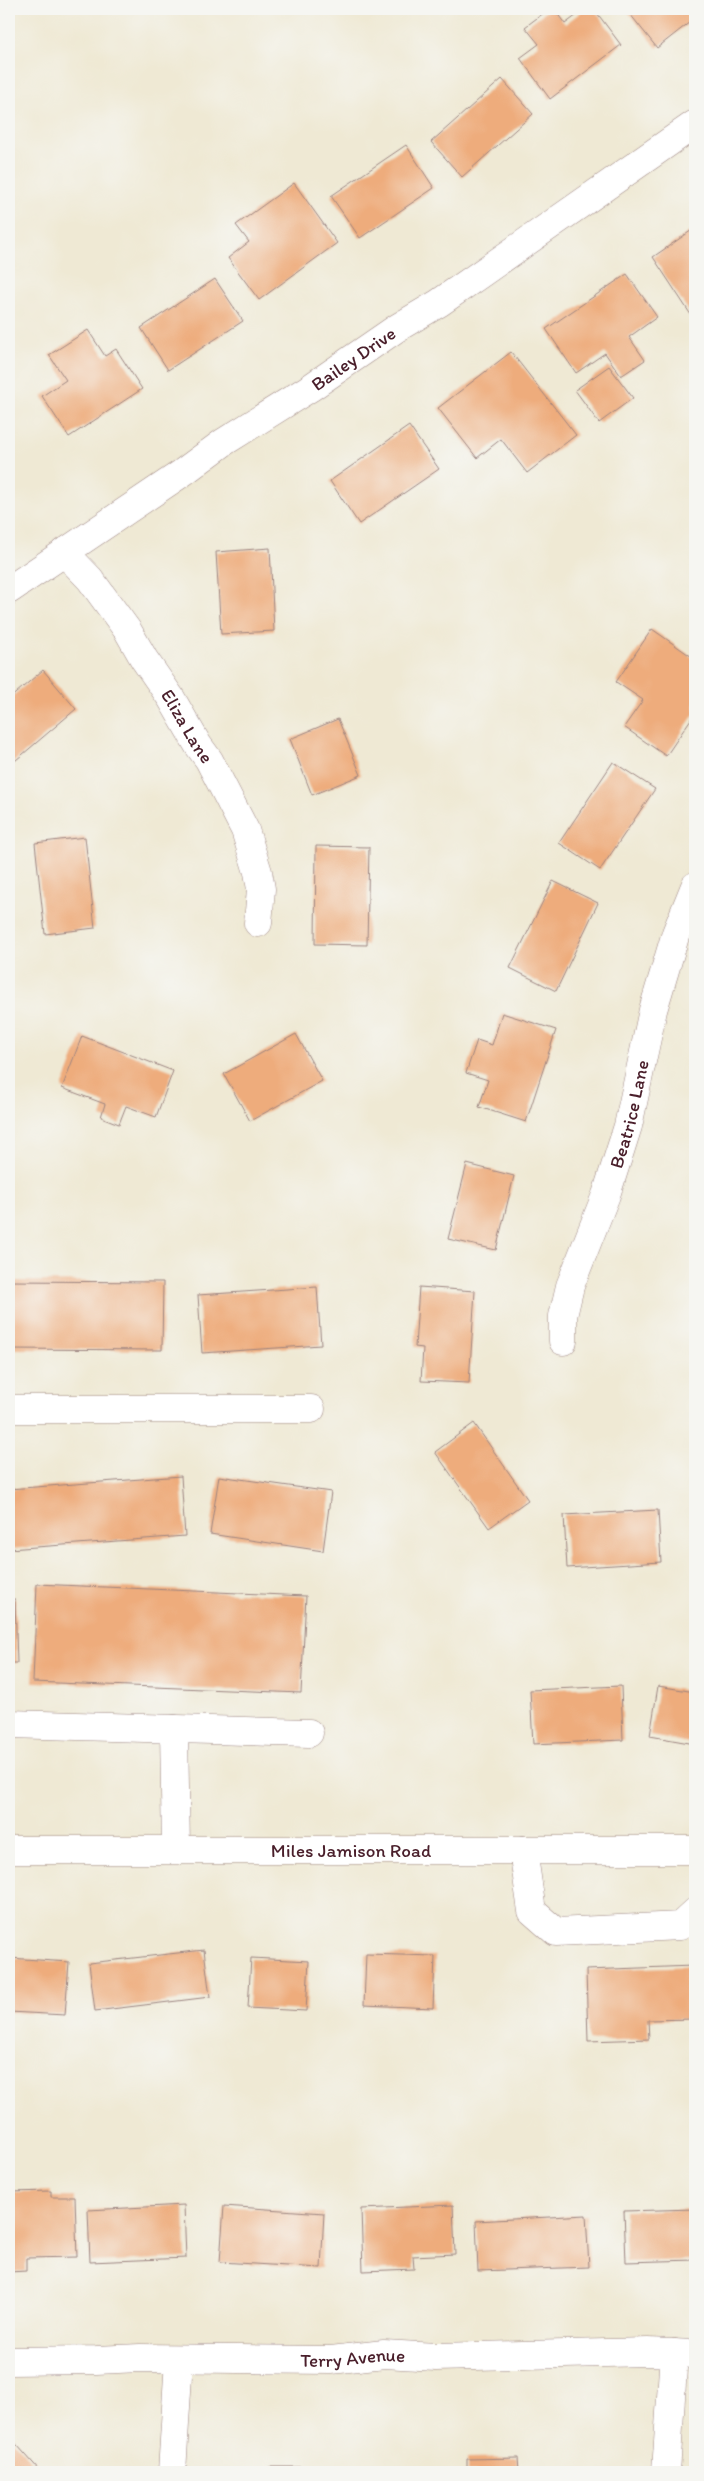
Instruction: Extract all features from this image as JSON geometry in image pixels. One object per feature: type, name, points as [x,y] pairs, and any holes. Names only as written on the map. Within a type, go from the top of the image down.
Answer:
[{"type":"street","name":"Bailey Drive","points":[[9,590],[182,473],[224,442],[310,388],[397,328],[439,303],[695,124]]},
{"type":"street","name":"Eliza Lane","points":[[64,552],[90,579],[128,631],[209,760],[244,830],[258,872],[261,890],[258,923]]},
{"type":"street","name":"Beatrice Lane","points":[[563,1341],[563,1316],[570,1286],[606,1195],[628,1126],[653,1010],[676,933],[695,886]]},
{"type":"street","points":[[9,1410],[311,1409]]},
{"type":"street","points":[[9,1724],[308,1733]]},
{"type":"street","points":[[174,1729],[176,1849]]},
{"type":"street","name":"Miles Jamison Road","points":[[9,1850],[695,1850]]},
{"type":"street","points":[[523,1850],[532,1911],[556,1932],[680,1926],[695,1912]]},
{"type":"street","points":[[666,2472],[685,2353]]},
{"type":"street","name":"Terry Avenue","points":[[9,2360],[140,2358],[331,2360],[384,2354],[436,2357],[685,2353]]},
{"type":"street","points":[[172,2472],[179,2359]]},
{"type":"building","points":[[549,9],[554,9],[565,24],[585,9],[594,9],[621,45],[550,99],[520,58],[539,44],[525,27]]},
{"type":"building","points":[[626,9],[695,9],[695,18],[657,48]]},
{"type":"building","points":[[502,79],[533,114],[462,177],[431,142]]},
{"type":"building","points":[[406,145],[434,188],[360,238],[331,196]]},
{"type":"building","points":[[294,183],[337,243],[259,300],[228,258],[249,242],[236,225]]},
{"type":"building","points":[[695,228],[695,321],[653,257]]},
{"type":"building","points":[[627,274],[657,317],[629,337],[645,360],[621,376],[605,353],[576,373],[546,329]]},
{"type":"building","points":[[215,279],[243,321],[168,370],[141,328]]},
{"type":"building","points":[[88,330],[105,356],[116,349],[142,389],[69,437],[42,396],[66,380],[49,355]]},
{"type":"building","points":[[511,352],[576,435],[527,473],[501,439],[477,458],[438,408]]},
{"type":"building","points":[[609,366],[633,398],[599,423],[575,390]]},
{"type":"building","points":[[409,426],[439,469],[359,524],[330,481]]},
{"type":"building","points":[[270,548],[274,631],[221,634],[216,552]]},
{"type":"building","points":[[652,629],[695,659],[695,713],[666,756],[624,727],[643,700],[616,682]]},
{"type":"building","points":[[43,670],[76,709],[9,766],[9,699]]},
{"type":"building","points":[[338,719],[361,775],[312,795],[290,739]]},
{"type":"building","points":[[613,762],[655,789],[600,870],[559,843]]},
{"type":"building","points":[[85,837],[95,928],[45,934],[35,843]]},
{"type":"building","points":[[316,846],[369,847],[367,945],[315,944]]},
{"type":"building","points":[[553,881],[598,903],[556,991],[510,968]]},
{"type":"building","points":[[502,1013],[556,1030],[526,1122],[479,1107],[488,1080],[466,1073],[477,1040],[492,1045]]},
{"type":"building","points":[[296,1034],[322,1081],[250,1121],[224,1074]]},
{"type":"building","points":[[82,1036],[173,1071],[156,1117],[126,1106],[119,1124],[101,1117],[105,1104],[62,1088]]},
{"type":"building","points":[[467,1164],[514,1176],[496,1250],[448,1239]]},
{"type":"building","points":[[9,1281],[163,1282],[162,1350],[9,1349]]},
{"type":"building","points":[[317,1287],[321,1345],[202,1353],[198,1295]]},
{"type":"building","points":[[419,1287],[475,1291],[469,1383],[421,1381],[423,1348],[415,1347]]},
{"type":"building","points":[[474,1423],[528,1500],[489,1528],[435,1452]]},
{"type":"building","points":[[181,1476],[185,1536],[9,1549],[9,1489]]},
{"type":"building","points":[[219,1476],[331,1492],[323,1551],[210,1534]]},
{"type":"building","points":[[658,1510],[661,1562],[567,1568],[564,1515]]},
{"type":"building","points":[[37,1584],[306,1596],[301,1693],[33,1682]]},
{"type":"building","points":[[9,1599],[15,1599],[17,1663],[9,1663]]},
{"type":"building","points":[[621,1686],[623,1740],[533,1744],[530,1690]]},
{"type":"building","points":[[658,1686],[695,1692],[695,1744],[650,1736]]},
{"type":"building","points":[[204,1950],[210,1997],[95,2011],[89,1963]]},
{"type":"building","points":[[366,1954],[435,1956],[433,2008],[364,2005]]},
{"type":"building","points":[[9,1958],[69,1962],[65,2015],[9,2012]]},
{"type":"building","points":[[251,1958],[309,1961],[306,2011],[248,2008]]},
{"type":"building","points":[[693,1966],[694,2019],[648,2020],[649,2039],[588,2041],[586,1970]]},
{"type":"building","points":[[51,2191],[51,2197],[75,2197],[77,2257],[26,2258],[26,2271],[9,2272],[9,2192]]},
{"type":"building","points":[[184,2205],[186,2258],[90,2262],[88,2210]]},
{"type":"building","points":[[453,2205],[455,2254],[413,2256],[414,2269],[363,2271],[361,2209]]},
{"type":"building","points":[[224,2206],[324,2213],[321,2268],[220,2262]]},
{"type":"building","points":[[695,2209],[695,2260],[626,2262],[624,2211]]},
{"type":"building","points":[[586,2215],[589,2267],[478,2271],[476,2221]]},
{"type":"building","points":[[9,2436],[41,2472],[9,2472]]},
{"type":"building","points":[[518,2458],[519,2472],[467,2472],[467,2459]]},
{"type":"building","points":[[269,2467],[369,2467],[369,2472],[269,2472]]}]
